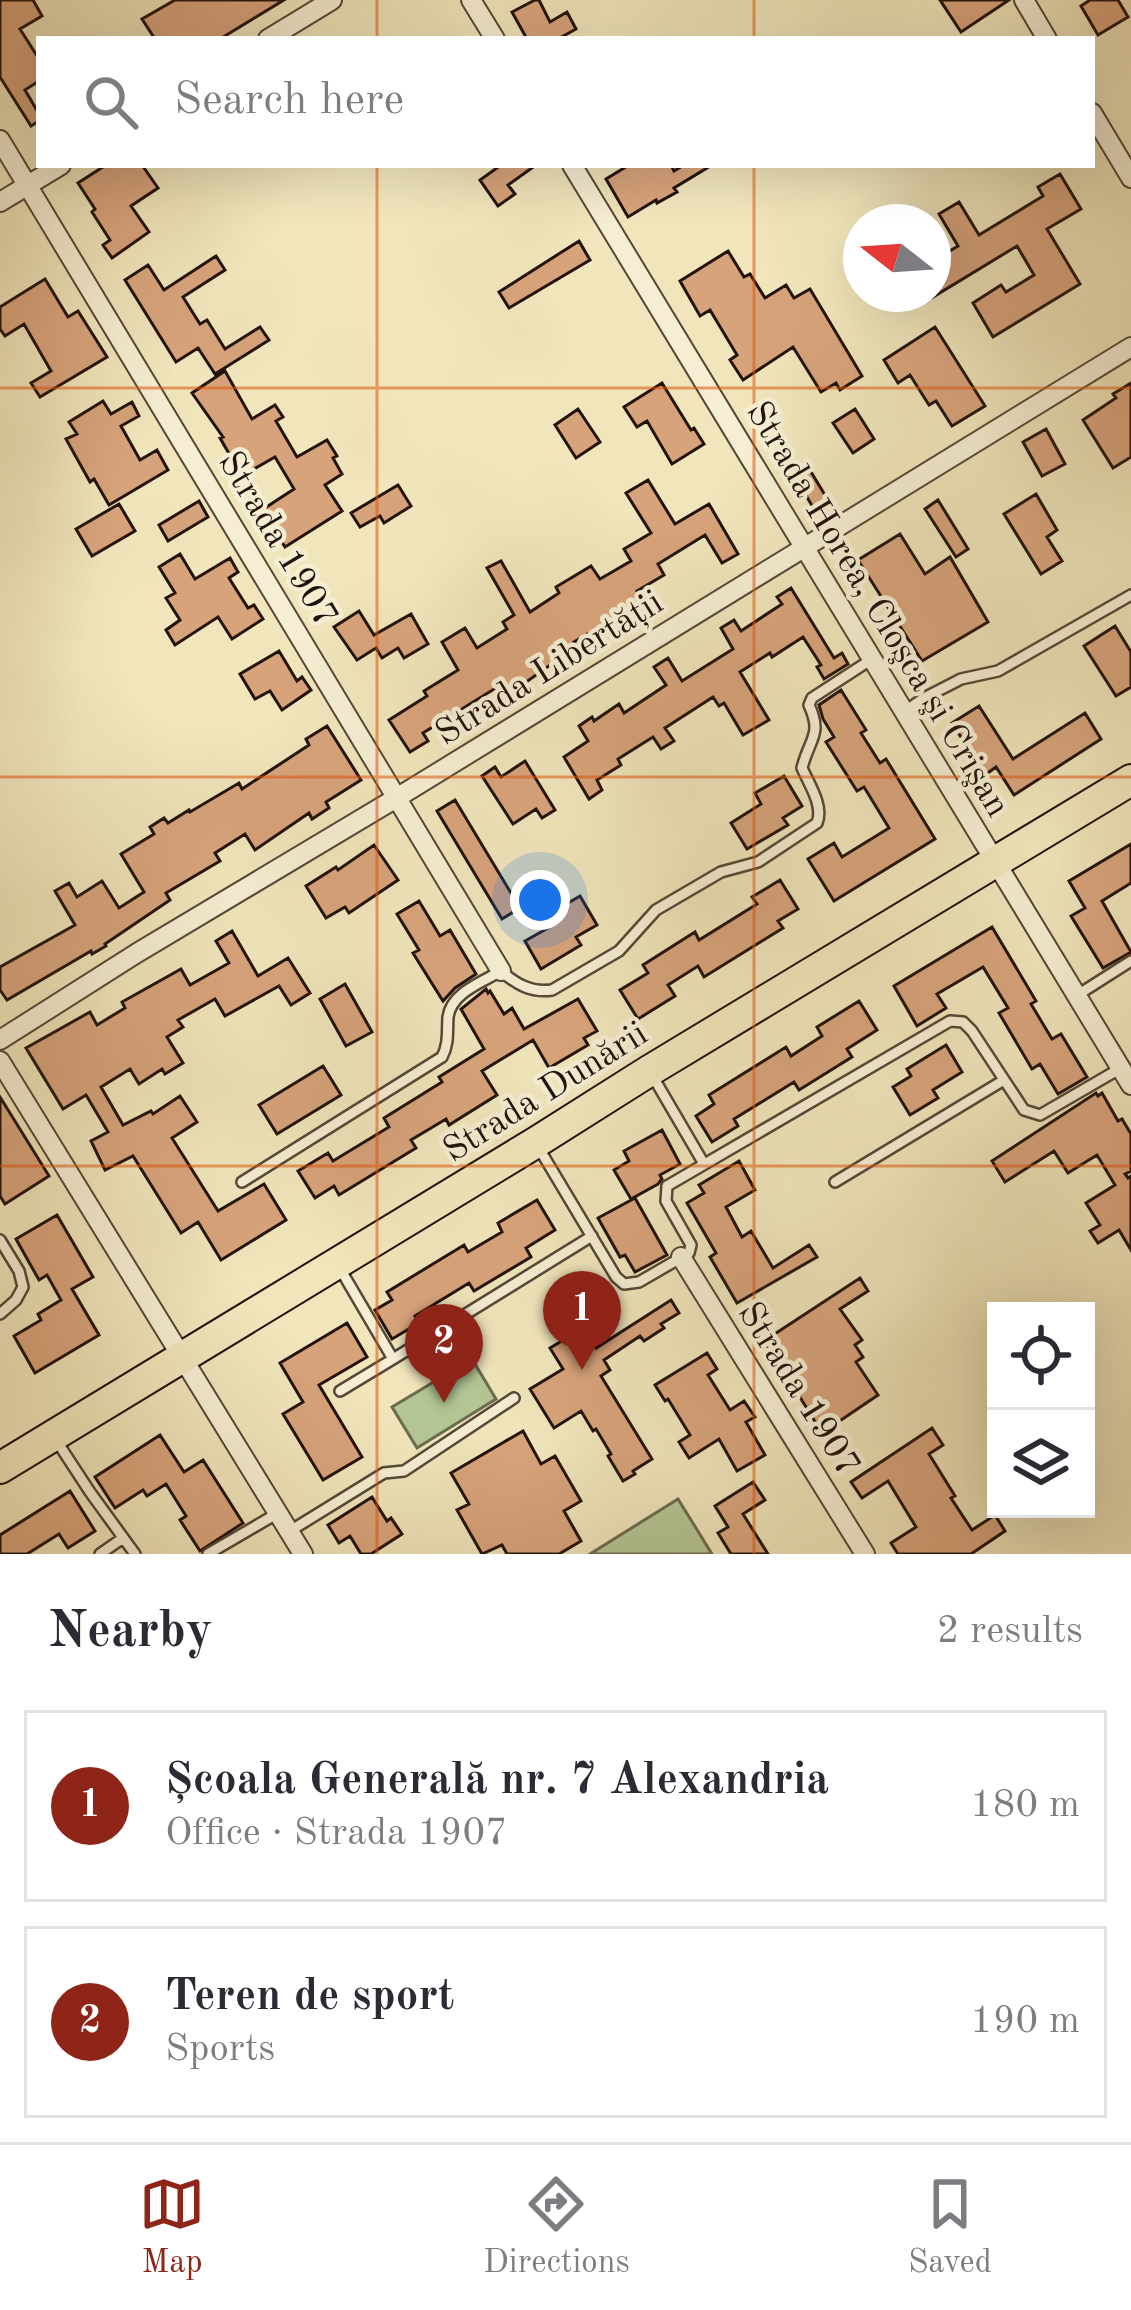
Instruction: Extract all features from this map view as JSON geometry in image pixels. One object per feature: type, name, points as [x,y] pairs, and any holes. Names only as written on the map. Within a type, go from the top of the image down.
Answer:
[{"type":"main road","name":"Strada Dunării","points":[[0,1468],[1131,780]]},
{"type":"street","points":[[273,36],[332,0]]},
{"type":"street","points":[[471,0],[493,36]]},
{"type":"street","points":[[1024,0],[1046,36]]},
{"type":"street","points":[[1095,116],[1122,147],[1131,178]]},
{"type":"street","name":"Strada 1907","points":[[0,140],[501,971]]},
{"type":"street","points":[[0,202],[56,168]]},
{"type":"street","name":"Strada Horea, Cloşca şi Crişan","points":[[574,168],[1126,1077]]},
{"type":"street","name":"Strada Libertății","points":[[0,1040],[1131,347]]},
{"type":"street","points":[[0,1061],[303,1554]]},
{"type":"street","name":"Strada 1907","points":[[681,1258],[865,1554]]},
{"type":"lane","points":[[904,712],[961,680],[998,671],[1131,595]]},
{"type":"lane","points":[[242,1182],[442,1057],[448,1046],[451,1005],[458,997],[501,971],[521,986],[552,990],[619,951],[656,910],[721,872],[758,862],[817,823],[820,808],[802,768],[817,721],[809,705],[812,698],[872,659]]},
{"type":"lane","points":[[1076,995],[1131,962]]},
{"type":"lane","points":[[536,1143],[616,1277],[624,1283],[639,1282],[689,1253],[692,1245],[666,1201],[667,1186],[950,1021],[963,1022],[972,1031],[1024,1110],[1040,1115],[1126,1077]]},
{"type":"lane","points":[[650,1070],[704,1163]]},
{"type":"lane","points":[[835,1182],[1004,1080]]},
{"type":"lane","points":[[340,1391],[592,1236]]},
{"type":"lane","points":[[0,1240],[23,1287],[0,1314]]},
{"type":"lane","points":[[337,1263],[393,1359]]},
{"type":"lane","points":[[290,1532],[384,1473],[404,1471],[514,1398]]},
{"type":"lane","points":[[53,1436],[135,1554]]},
{"type":"lane","points":[[208,1554],[278,1513]]},
{"type":"lane","points":[[100,1554],[123,1538]]},
{"type":"green space","points":[[472,1359],[496,1399],[417,1448],[392,1407]]},
{"type":"green space","points":[[678,1499],[712,1554],[590,1554]]},
{"type":"building","points":[[0,0],[33,0],[42,16],[20,29],[36,54],[36,83],[25,90],[36,109],[36,123],[31,126],[0,77]]},
{"type":"building","points":[[175,0],[284,0],[225,36],[153,36],[142,19]]},
{"type":"building","points":[[539,0],[550,22],[567,12],[576,29],[563,36],[525,36],[512,12]]},
{"type":"building","points":[[940,0],[1009,0],[961,32]]},
{"type":"building","points":[[1090,0],[1118,0],[1128,17],[1098,35],[1081,6]]},
{"type":"building","points":[[101,168],[144,168],[158,188],[131,206],[149,232],[112,258],[103,245],[110,240],[78,183]]},
{"type":"building","points":[[497,168],[532,168],[508,185],[515,194],[498,206],[480,180]]},
{"type":"building","points":[[624,168],[707,168],[674,188],[677,192],[628,217],[606,179]]},
{"type":"building","points":[[1060,174],[1081,209],[1047,229],[1080,284],[993,337],[973,303],[1001,285],[1006,292],[1034,275],[1017,246],[951,286],[951,250],[958,246],[951,234],[951,207],[959,202],[979,235],[1043,196],[1038,187]]},
{"type":"building","points":[[579,241],[590,260],[509,308],[499,292]]},
{"type":"building","points":[[728,251],[765,298],[786,285],[794,298],[810,289],[862,376],[840,390],[836,383],[821,392],[793,347],[743,380],[730,360],[737,355],[710,310],[700,316],[680,281]]},
{"type":"building","points":[[216,256],[225,270],[183,297],[200,324],[207,320],[225,349],[260,327],[269,340],[215,374],[198,348],[176,362],[125,280],[148,265],[164,290]]},
{"type":"building","points":[[45,279],[68,317],[78,311],[107,357],[40,397],[31,383],[51,371],[24,324],[5,336],[0,329],[0,307]]},
{"type":"building","points":[[935,327],[985,406],[952,426],[936,401],[929,405],[910,375],[898,383],[884,360]]},
{"type":"building","points":[[225,371],[252,419],[275,405],[283,417],[276,421],[297,457],[327,440],[337,456],[333,458],[342,474],[325,485],[342,511],[285,547],[265,508],[294,489],[275,457],[242,476],[223,437],[192,393]]},
{"type":"building","points":[[662,383],[704,444],[672,464],[647,421],[637,427],[624,407]]},
{"type":"building","points":[[1131,383],[1131,457],[1113,468],[1083,420]]},
{"type":"building","points":[[103,401],[111,414],[132,402],[139,416],[121,426],[140,460],[157,450],[168,470],[109,505],[66,439],[77,434],[69,422]]},
{"type":"building","points":[[578,409],[600,442],[576,458],[555,425]]},
{"type":"building","points":[[855,409],[874,439],[853,453],[833,423]]},
{"type":"building","points":[[1046,429],[1065,464],[1042,476],[1023,442]]},
{"type":"building","points":[[805,462],[828,500],[814,509],[791,470]]},
{"type":"building","points":[[648,480],[675,524],[709,504],[738,554],[722,563],[705,535],[658,564],[664,575],[637,591],[648,610],[632,620],[628,614],[610,626],[608,622],[574,642],[577,646],[505,697],[499,686],[423,733],[428,741],[410,752],[389,720],[458,670],[442,642],[465,628],[477,648],[507,629],[503,622],[514,615],[487,568],[501,561],[530,612],[559,593],[556,587],[591,566],[600,579],[631,561],[624,549],[651,533],[626,493]]},
{"type":"building","points":[[398,485],[411,506],[384,523],[380,516],[360,527],[351,513]]},
{"type":"building","points":[[1036,494],[1057,530],[1047,537],[1062,561],[1041,574],[1004,514]]},
{"type":"building","points":[[938,500],[968,549],[956,557],[925,509]]},
{"type":"building","points":[[199,501],[208,517],[168,541],[159,525]]},
{"type":"building","points":[[119,504],[135,531],[92,556],[76,529]]},
{"type":"building","points":[[900,534],[925,574],[950,557],[988,622],[922,661],[858,560]]},
{"type":"building","points":[[180,554],[195,579],[230,558],[238,572],[229,578],[248,608],[254,605],[263,619],[232,639],[218,617],[175,645],[166,630],[180,620],[166,598],[175,593],[159,567]]},
{"type":"building","points":[[791,588],[834,658],[842,653],[848,664],[824,679],[803,637],[772,657],[770,653],[740,672],[769,720],[743,735],[724,703],[719,706],[713,697],[665,728],[674,741],[661,749],[653,737],[618,759],[621,765],[597,780],[602,790],[589,799],[564,757],[588,741],[579,726],[619,704],[624,713],[666,685],[654,667],[668,658],[682,681],[733,649],[721,628],[734,620],[741,631],[782,604],[777,597]]},
{"type":"building","points":[[359,611],[374,635],[411,614],[428,644],[404,658],[398,648],[382,658],[376,648],[357,660],[334,627]]},
{"type":"building","points":[[1115,626],[1131,652],[1131,687],[1116,696],[1084,646]]},
{"type":"building","points":[[279,651],[297,681],[302,677],[311,690],[282,710],[270,691],[255,699],[240,674]]},
{"type":"building","points":[[841,690],[866,730],[861,733],[880,763],[886,759],[935,839],[834,901],[808,859],[834,843],[842,857],[889,828],[864,787],[857,791],[826,742],[834,737],[819,705]]},
{"type":"building","points":[[979,706],[1013,759],[1085,713],[1101,739],[1014,795],[996,767],[985,775],[952,723]]},
{"type":"building","points":[[327,726],[361,780],[326,802],[329,808],[312,819],[309,813],[255,850],[245,834],[215,853],[220,861],[166,893],[170,900],[106,946],[7,1000],[0,990],[0,967],[75,925],[55,891],[69,883],[77,897],[102,881],[119,908],[144,892],[121,854],[154,834],[150,827],[164,818],[168,823],[239,783],[242,789],[309,745],[306,739]]},
{"type":"building","points":[[525,761],[555,810],[542,818],[536,809],[513,824],[482,776],[495,767],[501,777]]},
{"type":"building","points":[[784,776],[802,806],[783,818],[788,825],[747,849],[731,823],[761,804],[755,793]]},
{"type":"building","points":[[455,800],[520,908],[502,919],[437,811]]},
{"type":"building","points":[[1131,844],[1131,883],[1102,901],[1131,952],[1103,968],[1071,916],[1085,908],[1069,881]]},
{"type":"building","points":[[374,845],[398,880],[349,913],[345,907],[326,918],[306,886]]},
{"type":"building","points":[[780,880],[798,909],[778,921],[783,928],[704,977],[698,966],[668,985],[675,996],[638,1019],[620,990],[648,973],[643,965],[695,932],[699,940],[757,904],[752,897]]},
{"type":"building","points":[[580,896],[597,925],[576,937],[581,945],[541,969],[525,941],[557,923],[551,913]]},
{"type":"building","points":[[419,901],[440,936],[450,930],[476,974],[443,1001],[413,953],[419,950],[397,914]]},
{"type":"building","points":[[992,927],[1036,1001],[1031,1004],[1052,1039],[1061,1034],[1087,1077],[1058,1094],[1040,1064],[1032,1069],[999,1013],[1008,1008],[983,967],[937,994],[946,1008],[917,1026],[894,986]]},
{"type":"building","points":[[232,931],[258,976],[288,958],[310,993],[291,1005],[279,986],[225,1016],[215,999],[178,1020],[183,1027],[167,1037],[183,1063],[165,1074],[162,1069],[139,1084],[130,1069],[101,1087],[123,1125],[153,1114],[180,1096],[197,1122],[172,1138],[218,1211],[264,1184],[286,1220],[221,1260],[198,1222],[181,1233],[133,1156],[105,1170],[91,1141],[108,1132],[86,1095],[63,1109],[26,1048],[90,1012],[97,1025],[125,1008],[122,1002],[181,969],[190,985],[229,963],[216,941]]},
{"type":"building","points":[[345,984],[372,1032],[346,1046],[320,999]]},
{"type":"building","points":[[486,989],[504,1014],[512,1008],[524,1029],[578,999],[597,1031],[584,1038],[588,1045],[549,1068],[533,1040],[482,1071],[497,1095],[449,1125],[446,1119],[411,1140],[416,1148],[339,1195],[334,1186],[315,1198],[298,1171],[328,1153],[333,1161],[389,1127],[384,1118],[484,1049],[461,1009]]},
{"type":"building","points":[[859,1001],[877,1030],[847,1049],[852,1057],[799,1090],[794,1082],[734,1119],[738,1126],[712,1142],[696,1116],[714,1104],[709,1095],[786,1047],[791,1056],[822,1036],[817,1027]]},
{"type":"building","points":[[946,1045],[962,1072],[933,1090],[938,1098],[910,1115],[893,1087],[911,1076],[907,1069]]},
{"type":"building","points":[[323,1066],[341,1095],[277,1134],[259,1105]]},
{"type":"building","points":[[1102,1093],[1131,1134],[1131,1171],[1125,1174],[1131,1176],[1131,1250],[1119,1230],[1098,1243],[1090,1231],[1100,1225],[1086,1203],[1115,1185],[1097,1155],[1068,1173],[1054,1151],[1005,1182],[992,1161]]},
{"type":"building","points":[[0,1097],[49,1176],[5,1204],[0,1196]]},
{"type":"building","points":[[662,1130],[680,1164],[631,1199],[614,1170],[629,1161],[624,1151]]},
{"type":"building","points":[[739,1161],[755,1190],[726,1207],[742,1237],[751,1231],[773,1268],[809,1245],[817,1257],[737,1303],[687,1203],[704,1193],[699,1185]]},
{"type":"building","points":[[635,1198],[667,1255],[635,1272],[625,1255],[620,1257],[598,1218]]},
{"type":"building","points":[[537,1200],[555,1230],[526,1248],[531,1257],[474,1291],[469,1283],[415,1316],[419,1323],[392,1339],[375,1310],[392,1300],[387,1292],[464,1245],[468,1252],[502,1232],[498,1223]]},
{"type":"building","points":[[57,1215],[93,1277],[72,1289],[99,1335],[35,1373],[14,1336],[41,1320],[38,1314],[61,1300],[47,1275],[39,1280],[16,1239]]},
{"type":"building","points":[[860,1278],[868,1291],[840,1309],[862,1340],[855,1345],[863,1357],[856,1362],[878,1395],[822,1433],[795,1389],[801,1386],[781,1356],[776,1359],[764,1341]]},
{"type":"building","points":[[671,1300],[679,1313],[661,1324],[664,1328],[644,1341],[640,1336],[604,1360],[610,1370],[601,1376],[652,1459],[623,1481],[596,1429],[581,1411],[554,1428],[530,1389],[563,1369],[550,1348],[577,1332],[587,1348],[594,1344],[596,1348]]},
{"type":"building","points":[[347,1323],[367,1357],[319,1385],[362,1457],[323,1480],[283,1414],[303,1402],[280,1363]]},
{"type":"building","points":[[707,1353],[717,1369],[708,1375],[730,1410],[744,1401],[755,1417],[746,1422],[765,1455],[737,1471],[719,1439],[689,1458],[679,1442],[690,1435],[655,1385]]},
{"type":"building","points":[[932,1428],[943,1445],[929,1454],[972,1530],[997,1518],[1005,1531],[971,1554],[898,1554],[891,1543],[916,1527],[888,1481],[862,1498],[851,1482]]},
{"type":"building","points":[[523,1431],[541,1464],[555,1456],[581,1501],[564,1511],[581,1541],[559,1554],[507,1554],[502,1545],[482,1554],[457,1510],[469,1504],[451,1473]]},
{"type":"building","points":[[160,1435],[184,1472],[203,1460],[243,1523],[200,1551],[180,1520],[186,1516],[166,1484],[147,1496],[143,1490],[115,1508],[95,1477]]},
{"type":"building","points":[[753,1482],[765,1500],[743,1514],[768,1554],[731,1554],[718,1533],[728,1527],[715,1506]]},
{"type":"building","points":[[70,1491],[95,1531],[68,1548],[59,1534],[27,1554],[0,1554],[0,1535]]},
{"type":"building","points":[[372,1497],[402,1534],[371,1554],[361,1554],[350,1536],[339,1543],[328,1525]]},
{"type":"place","name":"Școala Generală nr. 7 Alexandria","points":[[582,1370]]},
{"type":"place","name":"Teren de sport","points":[[444,1403]]}]
